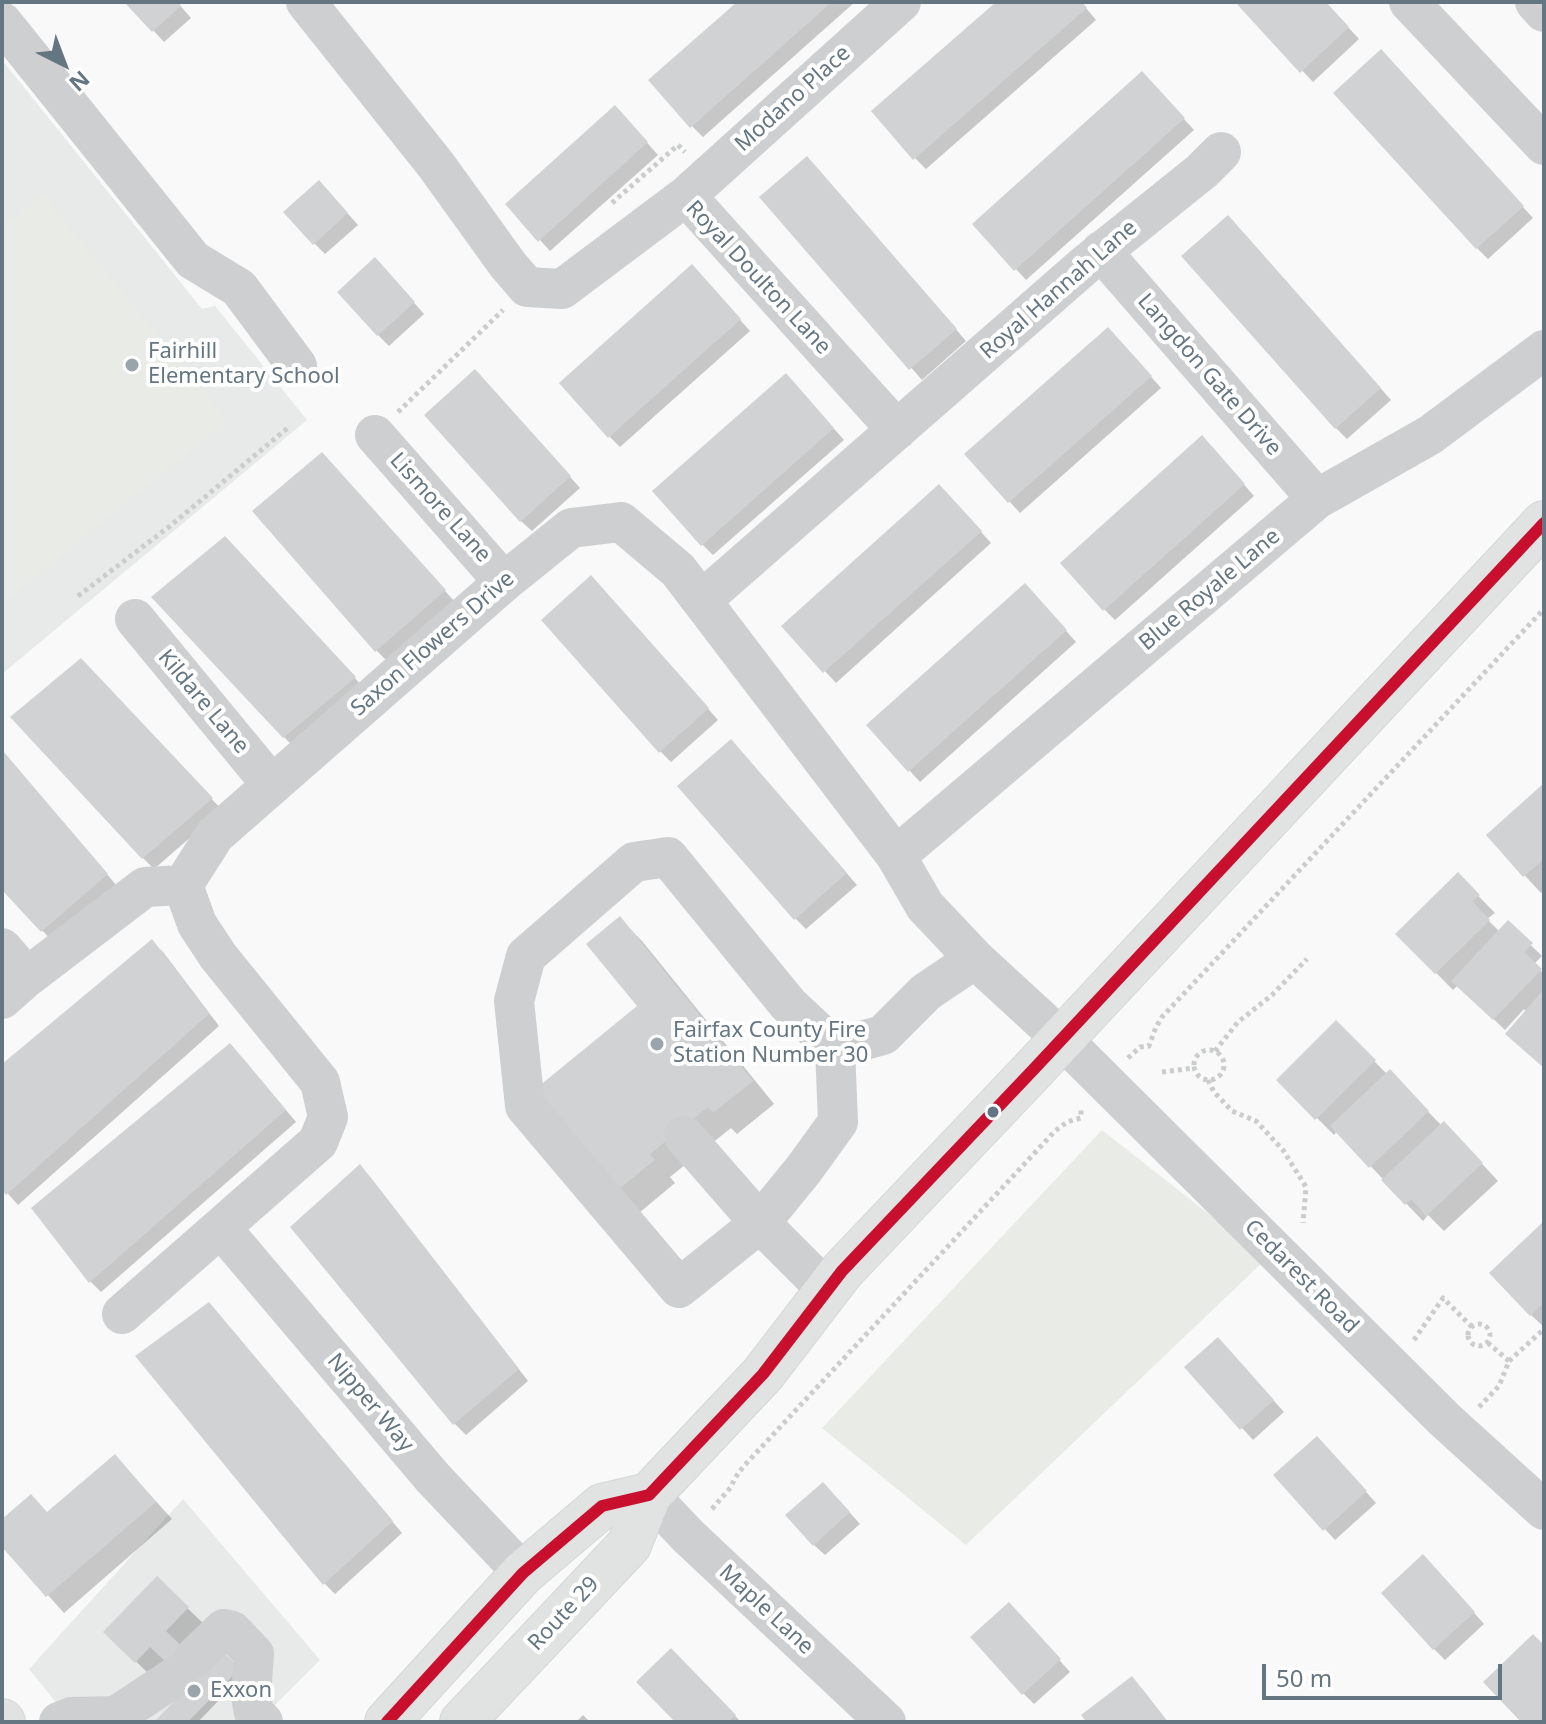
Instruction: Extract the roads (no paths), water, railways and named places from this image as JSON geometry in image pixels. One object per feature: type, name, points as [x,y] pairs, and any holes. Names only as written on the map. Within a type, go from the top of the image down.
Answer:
[{"type":"main road","name":"Route 29","points":[[462,1722],[629,1545],[649,1495],[763,1374],[842,1271],[1544,523]]},
{"type":"main road","points":[[387,1722],[523,1573],[602,1506],[649,1495]]},
{"type":"street","name":"Royal Doulton Lane","points":[[306,2],[436,165],[527,287],[562,289],[686,196],[897,430]]},
{"type":"street","name":"Modano Place","points":[[686,196],[901,2]]},
{"type":"street","points":[[1409,2],[1544,145]]},
{"type":"street","points":[[1535,2],[1544,12]]},
{"type":"street","points":[[2,22],[193,260],[239,288],[297,366]]},
{"type":"street","name":"Royal Hannah Lane","points":[[897,430],[1101,251],[1202,171],[1221,152]]},
{"type":"street","name":"Langdon Gate Drive","points":[[1101,251],[1317,499]]},
{"type":"street","name":"Blue Royale Lane","points":[[896,856],[1317,499],[1430,435],[1544,350]]},
{"type":"street","points":[[702,600],[897,430]]},
{"type":"street","name":"Lismore Lane","points":[[375,435],[504,582]]},
{"type":"street","name":"Saxon Flowers Drive","points":[[183,885],[215,835],[504,582],[571,528],[621,522],[678,570],[702,600],[896,856],[925,906],[975,959],[1062,1039]]},
{"type":"street","name":"Kildare Lane","points":[[135,619],[272,785]]},
{"type":"street","points":[[668,857],[788,1004],[835,1048],[838,1122],[760,1223],[679,1288],[525,1106],[514,1001],[526,956],[634,862],[668,857]]},
{"type":"street","points":[[10,975],[145,887],[183,885],[197,924],[218,956],[320,1082],[328,1117],[318,1142],[122,1314]]},
{"type":"street","points":[[835,1048],[883,1035],[926,992],[975,959]]},
{"type":"street","name":"Cedarest Road","points":[[1062,1039],[1444,1419],[1544,1510]]},
{"type":"street","points":[[684,1136],[760,1223],[827,1290]]},
{"type":"street","name":"Nipper Way","points":[[221,1228],[433,1478],[523,1573]]},
{"type":"street","name":"Maple Lane","points":[[649,1495],[688,1536],[886,1722]]},
{"type":"street","points":[[59,1722],[72,1717],[116,1716],[186,1666],[224,1629],[232,1631],[254,1654],[251,1696],[254,1713],[263,1722]]},
{"type":"place","name":"Fairhill Elementary School","points":[[132,365]]},
{"type":"place","name":"Fairfax County Fire Station Number 30","points":[[657,1044]]},
{"type":"place","name":"Exxon","points":[[194,1691]]}]
